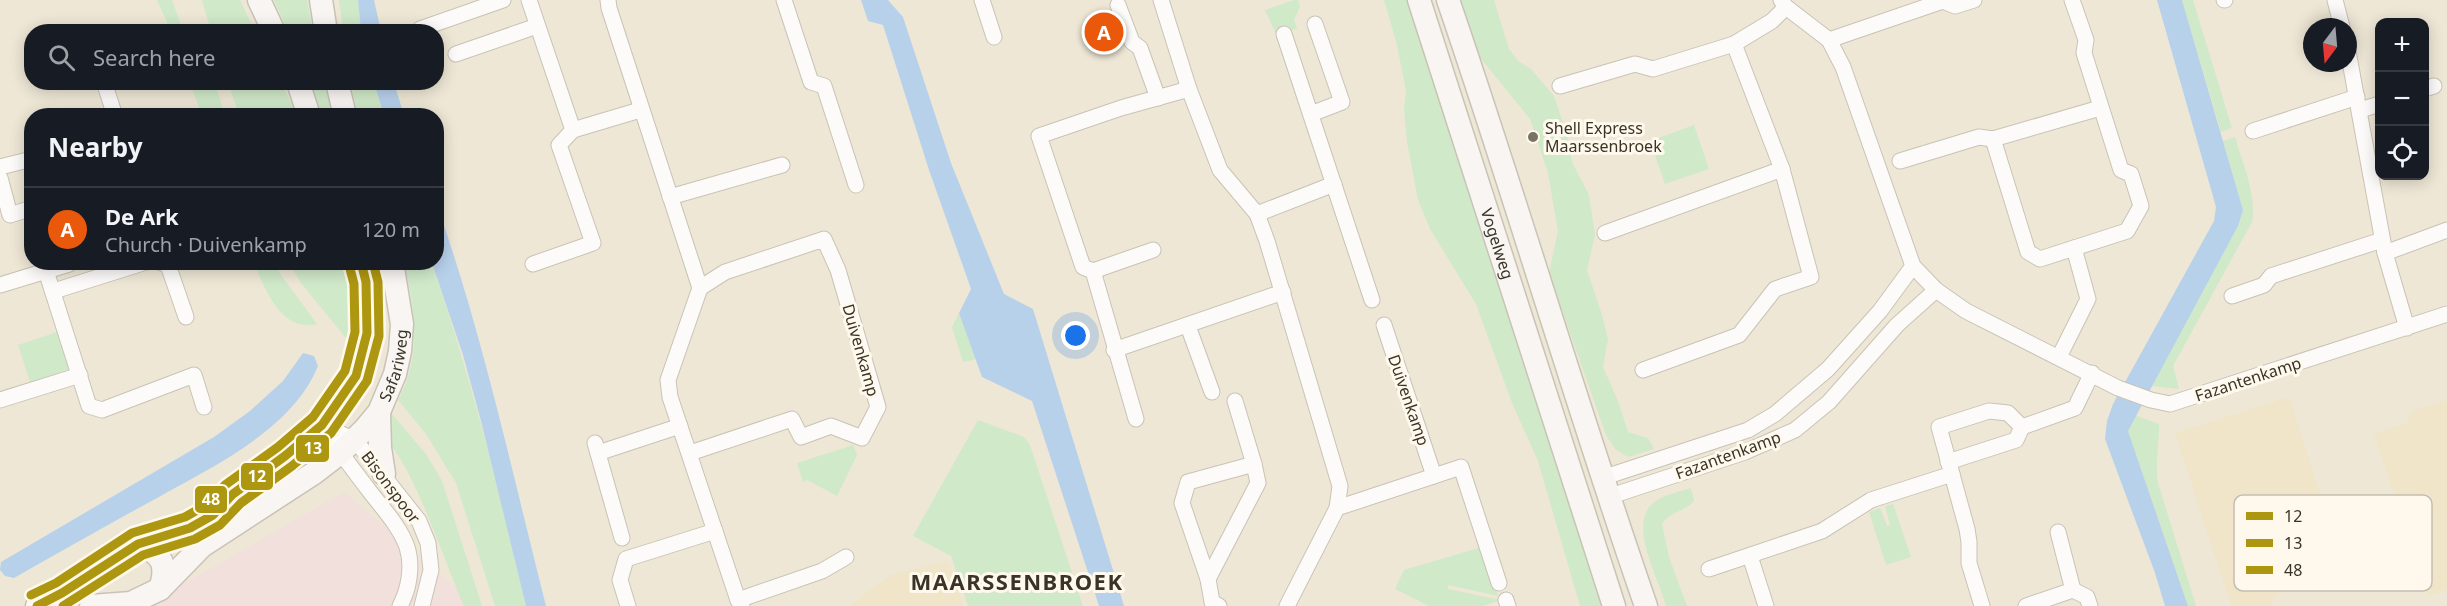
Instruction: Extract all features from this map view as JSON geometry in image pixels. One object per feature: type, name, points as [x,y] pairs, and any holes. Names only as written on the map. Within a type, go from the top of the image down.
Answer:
[{"type":"street","points":[[259,0],[270,24]]},
{"type":"street","points":[[321,0],[325,24]]},
{"type":"street","points":[[434,24],[503,0]]},
{"type":"street","points":[[529,0],[573,130]]},
{"type":"street","points":[[608,0],[640,110],[700,288],[668,380],[670,397],[740,603],[822,571],[846,558]]},
{"type":"street","points":[[784,0],[811,82],[824,86],[856,185]]},
{"type":"street","points":[[982,0],[994,37]]},
{"type":"street","points":[[1161,0],[1189,89],[1220,170],[1257,214],[1283,292],[1340,486],[1337,508],[1287,606]]},
{"type":"street","name":"Vogelweg","points":[[1419,0],[1614,606]]},
{"type":"street","name":"Vogelweg","points":[[1448,0],[1483,102],[1605,487],[1646,606]]},
{"type":"street","points":[[1828,40],[1943,1],[1955,6],[1974,0]]},
{"type":"street","points":[[1993,139],[2028,252],[2040,259],[2127,231],[2141,206],[2131,174],[2121,170],[2100,108],[2084,53],[2086,40],[2072,0]]},
{"type":"street","points":[[2336,0],[2340,18]]},
{"type":"street","name":"Fazantenkamp","points":[[1560,86],[1635,64],[1653,69],[1734,44],[1772,21],[1784,3],[1828,40],[1843,67],[1913,266],[1936,290],[1966,311],[2118,388],[2151,400],[2170,404],[2447,314]]},
{"type":"street","points":[[1118,5],[1132,42],[1140,48],[1158,98]]},
{"type":"street","points":[[1311,114],[1342,102],[1315,24]]},
{"type":"street","points":[[456,54],[537,26]]},
{"type":"street","points":[[1284,34],[1372,300]]},
{"type":"street","points":[[1643,370],[1739,335],[1775,289],[1812,277],[1782,169],[1734,44]]},
{"type":"street","points":[[2352,72],[2383,246],[2407,328]]},
{"type":"street","points":[[1153,250],[1093,271],[1083,267],[1039,136],[1121,108],[1189,89]]},
{"type":"street","points":[[107,90],[112,108]]},
{"type":"street","points":[[301,90],[306,108]]},
{"type":"street","points":[[340,90],[343,108]]},
{"type":"street","points":[[2253,131],[2359,103],[2375,104]]},
{"type":"street","points":[[1900,161],[1979,137],[1993,139],[2100,108]]},
{"type":"street","points":[[533,264],[593,243],[559,145],[573,130],[640,110]]},
{"type":"street","points":[[0,167],[24,161]]},
{"type":"street","points":[[670,197],[782,165]]},
{"type":"street","points":[[1605,233],[1782,169]]},
{"type":"street","points":[[0,178],[10,215],[24,211]]},
{"type":"street","points":[[1257,214],[1334,184]]},
{"type":"street","points":[[2232,296],[2264,285],[2271,276],[2447,230]]},
{"type":"street","name":"Duivenkamp","points":[[690,453],[792,418],[801,437],[831,426],[862,438],[878,407],[838,270],[824,239],[725,272],[700,288]]},
{"type":"street","points":[[2059,357],[2088,299],[2074,248]]},
{"type":"street","name":"Fazantenkamp","points":[[1605,487],[1748,430],[1775,414],[1828,369],[1880,311],[1913,266]]},
{"type":"street","points":[[0,285],[49,270]]},
{"type":"street","points":[[72,270],[77,283]]},
{"type":"street","points":[[54,291],[120,270]]},
{"type":"street","points":[[170,270],[186,317]]},
{"type":"street","name":"Safariweg","points":[[37,606],[62,593],[138,544],[190,528],[213,515],[233,494],[285,456],[322,425],[356,376],[367,333],[366,282],[363,270]]},
{"type":"street","name":"Safariweg","points":[[91,606],[131,603],[160,589],[202,546],[348,447],[379,412],[395,374],[402,324],[393,270]]},
{"type":"street","points":[[46,271],[89,406],[102,410],[194,375],[204,407]]},
{"type":"street","points":[[1093,271],[1114,350],[1136,419]]},
{"type":"street","name":"Fazantenkamp","points":[[1605,487],[1745,452],[1794,430],[1829,402],[1897,325],[1936,290]]},
{"type":"street","points":[[1114,350],[1283,292]]},
{"type":"street","name":"Duivenkamp","points":[[1383,325],[1434,476]]},
{"type":"street","points":[[1188,326],[1212,392]]},
{"type":"street","points":[[1709,568],[1822,531],[1871,500],[2016,440],[2022,427],[2074,408],[2092,373]]},
{"type":"street","points":[[0,400],[80,375]]},
{"type":"street","points":[[1208,579],[1258,483],[1235,401]]},
{"type":"street","points":[[1982,606],[1969,563],[1969,542],[1939,427],[1989,411],[2008,412],[2022,427]]},
{"type":"street","points":[[379,412],[380,448],[384,474]]},
{"type":"street","points":[[322,425],[348,447]]},
{"type":"street","points":[[622,538],[596,448],[680,426]]},
{"type":"street","name":"Bisonspoor","points":[[348,447],[384,474],[419,521],[428,543],[431,570],[422,606]]},
{"type":"street","name":"Bisonspoor","points":[[348,447],[408,548],[410,572],[400,606]]},
{"type":"street","points":[[1219,606],[1212,602],[1208,579],[1182,503],[1188,482],[1254,464]]},
{"type":"street","points":[[1337,508],[1461,467],[1499,583]]},
{"type":"street","points":[[1578,497],[1605,487]]},
{"type":"street","points":[[628,606],[620,580],[626,559],[715,531]]},
{"type":"street","points":[[2058,532],[2073,590]]},
{"type":"street","points":[[138,544],[151,549],[162,562],[166,572],[160,589]]},
{"type":"street","points":[[1750,556],[1766,606]]},
{"type":"street","points":[[2026,606],[2073,590],[2086,597],[2090,606]]},
{"type":"shaded area","points":[[2289,397],[2321,495],[2234,495],[2234,591],[2285,591],[2276,594],[2270,606],[2231,606],[2175,433]]},
{"type":"shaded area","points":[[2447,400],[2447,590],[2428,596],[2426,591],[2432,591],[2432,495],[2394,495],[2374,434],[2407,423],[2412,411]]},
{"type":"shaded area","points":[[344,492],[470,599],[473,606],[145,606]]},
{"type":"shaded area","points":[[945,562],[951,569],[963,606],[849,606],[891,575]]},
{"type":"green space","points":[[157,0],[172,0],[181,24],[168,24]]},
{"type":"green space","points":[[202,0],[240,0],[252,24],[209,24]]},
{"type":"green space","points":[[274,0],[307,0],[312,24],[285,24]]},
{"type":"green space","points":[[339,0],[358,0],[360,24],[342,24]]},
{"type":"green space","points":[[1298,0],[1300,7],[1294,20],[1297,29],[1275,32],[1265,10]]},
{"type":"green space","points":[[1384,0],[1409,0],[1610,606],[1580,606],[1538,461],[1512,403],[1476,304],[1430,229],[1418,200],[1407,142],[1404,109],[1406,91],[1397,45]]},
{"type":"green space","points":[[1459,0],[1494,0],[1509,49],[1518,61],[1531,69],[1554,96],[1567,135],[1572,162],[1589,195],[1595,235],[1587,270],[1608,339],[1603,367],[1628,432],[1648,438],[1654,449],[1628,457],[1616,450],[1606,435],[1549,273],[1558,231],[1548,173],[1530,119],[1478,55]]},
{"type":"green space","points":[[2182,0],[2193,0],[2232,128],[2221,132]]},
{"type":"green space","points":[[193,90],[217,90],[223,108],[199,108]]},
{"type":"green space","points":[[230,90],[285,90],[294,108],[237,108]]},
{"type":"green space","points":[[312,90],[326,90],[332,108],[320,108]]},
{"type":"green space","points":[[352,90],[376,90],[382,108],[356,108]]},
{"type":"green space","points":[[1694,125],[1709,169],[1665,184],[1650,141]]},
{"type":"green space","points":[[2235,137],[2251,190],[2252,222],[2173,366],[2179,389],[2151,386],[2238,225],[2243,210],[2223,141]]},
{"type":"green space","points":[[257,270],[278,270],[317,324],[304,325],[284,316],[263,285]]},
{"type":"green space","points":[[293,270],[351,270],[358,315],[354,348],[301,283]]},
{"type":"green space","points":[[405,270],[434,270],[484,433],[526,606],[495,606],[456,483],[426,434],[398,400],[411,366],[414,332]]},
{"type":"green space","points":[[959,313],[977,359],[963,362],[952,327]]},
{"type":"green space","points":[[57,332],[69,369],[30,382],[18,345]]},
{"type":"green space","points":[[391,413],[426,454],[442,481],[482,606],[464,606],[418,493],[396,453],[386,441]]},
{"type":"green space","points":[[2135,415],[2159,424],[2158,483],[2196,606],[2188,606],[2128,431]]},
{"type":"green space","points":[[978,420],[1024,437],[1030,445],[1083,606],[968,606],[951,556],[913,536]]},
{"type":"green space","points":[[853,445],[857,455],[837,496],[807,480],[803,482],[797,463]]},
{"type":"green space","points":[[1691,488],[1694,501],[1662,524],[1669,557],[1687,606],[1666,606],[1644,539],[1645,514],[1660,498]]},
{"type":"green space","points":[[1893,504],[1911,557],[1886,565],[1869,512],[1880,508],[1887,526],[1890,525],[1885,506]]},
{"type":"green space","points":[[1482,547],[1498,596],[1448,585],[1448,589],[1501,600],[1483,606],[1429,606],[1395,589],[1404,570]]},
{"type":"water","points":[[358,0],[374,0],[379,24],[360,24]]},
{"type":"water","points":[[861,0],[888,0],[903,17],[951,163],[1004,294],[1033,309],[1124,606],[1099,606],[1032,401],[982,377],[959,313],[971,289],[929,170],[883,25],[868,21]]},
{"type":"water","points":[[2157,0],[2182,0],[2243,210],[2238,226],[2128,431],[2188,606],[2165,606],[2105,439],[2107,421],[2113,404],[2214,221],[2216,207]]},
{"type":"water","points":[[376,90],[396,90],[402,108],[382,108]]},
{"type":"water","points":[[444,226],[483,354],[546,606],[526,606],[463,355],[434,270],[444,270]]},
{"type":"water","points":[[303,353],[314,356],[318,366],[305,390],[288,411],[244,447],[194,478],[14,578],[5,576],[0,570],[1,562],[214,437],[250,411],[283,381]]},
{"type":"transit line","name":"48","points":[[31,595],[56,583],[132,533],[185,517],[206,505],[225,485],[278,447],[313,417],[345,371],[355,332],[354,284],[350,270]]},
{"type":"transit line","name":"12","points":[[37,606],[62,593],[138,544],[190,528],[213,515],[233,494],[285,456],[322,425],[356,376],[367,333],[366,282],[363,270]]},
{"type":"transit line","name":"13","points":[[63,606],[143,555],[195,539],[220,525],[241,503],[292,466],[331,433],[367,381],[379,336],[378,282],[375,270]]},
{"type":"place","name":"De Ark","points":[[1104,32]]},
{"type":"place","name":"Shell Express Maarssenbroek","points":[[1533,137]]},
{"type":"district","name":"MAARSSENBROEK","points":[[1017,581]]}]
